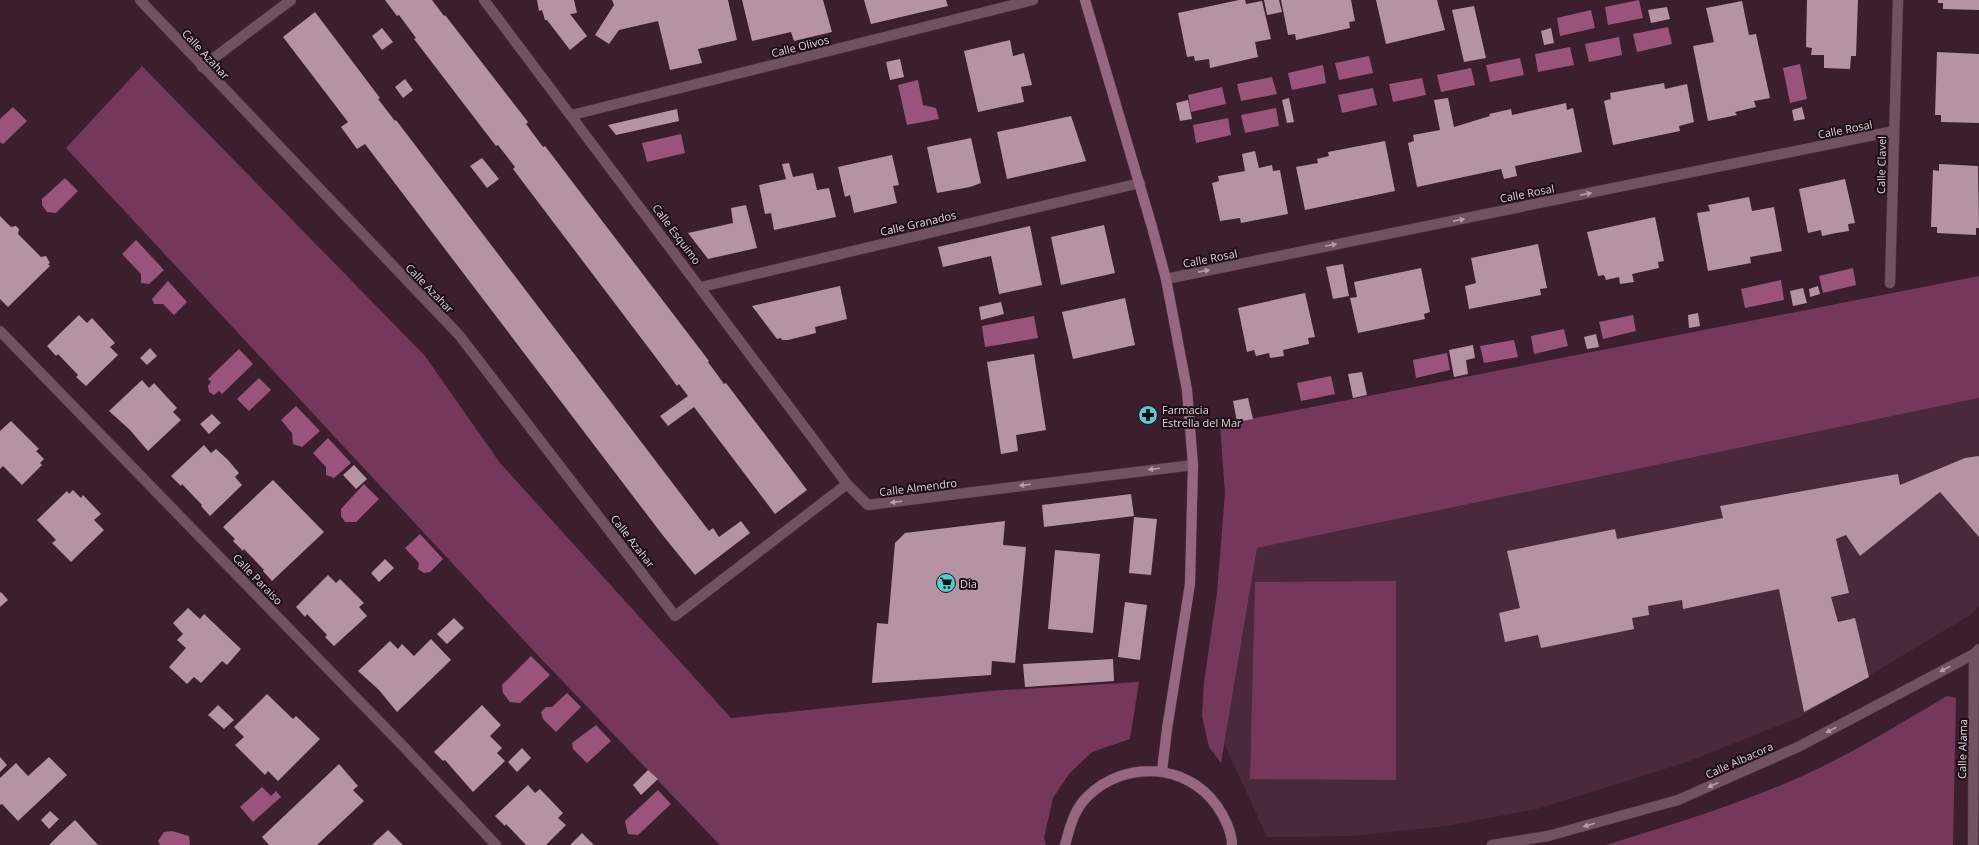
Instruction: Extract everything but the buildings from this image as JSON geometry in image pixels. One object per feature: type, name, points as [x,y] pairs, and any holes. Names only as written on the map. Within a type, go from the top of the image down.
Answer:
[{"type":"main road","points":[[1085,0],[1140,183],[1166,279],[1187,390],[1193,465],[1190,584],[1167,729],[1162,771]]},
{"type":"main road","points":[[1065,845],[1072,819],[1088,796],[1109,780],[1135,771],[1162,771],[1187,779],[1209,794],[1224,816],[1232,845]]},
{"type":"street","name":"Calle Azahar","points":[[140,0],[202,67],[459,335],[675,616],[847,484]]},
{"type":"street","points":[[202,67],[291,0]]},
{"type":"street","name":"Calle Esquimo","points":[[484,0],[572,115],[847,484]]},
{"type":"street","name":"Calle Olivos","points":[[572,115],[1033,0]]},
{"type":"street","name":"Calle Clavel","points":[[1890,283],[1898,0]]},
{"type":"street","name":"Calle Rosal","points":[[1166,279],[1894,131]]},
{"type":"street","name":"Calle Granados","points":[[701,287],[1140,183]]},
{"type":"street","name":"Calle Paraiso","points":[[0,331],[397,740],[496,845]]},
{"type":"street","name":"Calle Almendro","points":[[847,484],[868,505],[1193,465]]},
{"type":"street","name":"Calle Albacora","points":[[1492,845],[1548,836],[1678,800],[1798,747],[1977,651]]},
{"type":"street","name":"Calle Alama","points":[[1973,845],[1977,651]]},
{"type":"shaded area","points":[[1639,0],[1643,18],[1608,25],[1605,7]]},
{"type":"shaded area","points":[[1591,10],[1595,28],[1560,36],[1557,18]]},
{"type":"shaded area","points":[[1668,27],[1672,44],[1637,52],[1633,34]]},
{"type":"shaded area","points":[[1619,37],[1622,55],[1589,62],[1585,44]]},
{"type":"shaded area","points":[[1570,47],[1574,65],[1538,72],[1535,54]]},
{"type":"shaded area","points":[[1369,56],[1373,73],[1339,80],[1335,63]]},
{"type":"shaded area","points":[[1520,58],[1524,75],[1490,82],[1486,65]]},
{"type":"shaded area","points":[[1800,64],[1807,99],[1790,103],[1783,68]]},
{"type":"shaded area","points":[[1323,65],[1326,83],[1292,90],[1288,73]]},
{"type":"shaded area","points":[[142,66],[425,356],[500,463],[731,718],[989,691],[1139,682],[1130,739],[1092,752],[1069,774],[1053,798],[1044,838],[1046,845],[720,845],[546,664],[66,148]]},
{"type":"shaded area","points":[[1471,68],[1475,85],[1441,92],[1437,75]]},
{"type":"shaded area","points":[[1272,77],[1277,94],[1241,101],[1237,84]]},
{"type":"shaded area","points":[[1422,78],[1426,95],[1393,102],[1389,84]]},
{"type":"shaded area","points":[[918,80],[923,105],[936,108],[939,119],[907,125],[898,85]]},
{"type":"shaded area","points":[[1222,87],[1226,104],[1191,112],[1188,95]]},
{"type":"shaded area","points":[[1373,88],[1377,105],[1342,113],[1338,95]]},
{"type":"shaded area","points":[[13,107],[27,121],[3,144],[0,142],[0,119]]},
{"type":"shaded area","points":[[1276,108],[1279,126],[1245,133],[1241,115]]},
{"type":"shaded area","points":[[1228,118],[1231,135],[1196,143],[1193,125]]},
{"type":"shaded area","points":[[681,134],[685,153],[647,162],[642,143]]},
{"type":"shaded area","points":[[65,178],[78,191],[56,213],[47,212],[42,205],[42,199]]},
{"type":"shaded area","points":[[136,240],[164,270],[149,284],[141,283],[141,274],[122,254]]},
{"type":"shaded area","points":[[1853,268],[1856,285],[1823,293],[1819,276]]},
{"type":"shaded area","points":[[1979,276],[1979,398],[1257,548],[1221,763],[1209,747],[1202,716],[1204,682],[1217,593],[1225,493],[1220,425]]},
{"type":"shaded area","points":[[1781,280],[1784,300],[1745,308],[1741,289]]},
{"type":"shaded area","points":[[168,281],[187,302],[174,315],[163,304],[154,304],[152,299]]},
{"type":"shaded area","points":[[1633,315],[1636,331],[1603,339],[1599,322]]},
{"type":"shaded area","points":[[1034,316],[1038,338],[985,347],[982,326]]},
{"type":"shaded area","points":[[1564,329],[1568,346],[1534,354],[1531,336]]},
{"type":"shaded area","points":[[1514,340],[1518,357],[1484,363],[1480,346]]},
{"type":"shaded area","points":[[239,349],[253,364],[222,394],[219,391],[214,395],[209,392],[208,386],[211,382],[208,379]]},
{"type":"shaded area","points":[[1447,353],[1450,370],[1416,378],[1413,360]]},
{"type":"shaded area","points":[[1331,376],[1335,394],[1301,401],[1297,383]]},
{"type":"shaded area","points":[[259,378],[271,390],[249,411],[237,399]]},
{"type":"shaded area","points":[[1979,398],[1979,607],[1967,617],[1800,717],[1687,762],[1537,809],[1446,826],[1354,836],[1267,837],[1224,743],[1257,548]]},
{"type":"shaded area","points":[[296,406],[320,431],[302,447],[293,444],[292,433],[281,420]]},
{"type":"shaded area","points":[[328,438],[351,463],[334,478],[326,475],[326,467],[313,453]]},
{"type":"shaded area","points":[[364,484],[379,499],[356,522],[345,522],[341,516],[341,509]]},
{"type":"shaded area","points":[[420,534],[443,559],[430,572],[424,573],[418,569],[419,563],[405,548]]},
{"type":"shaded area","points":[[1396,581],[1396,780],[1250,779],[1255,582]]},
{"type":"shaded area","points":[[531,656],[550,675],[520,703],[510,702],[503,693],[502,685]]},
{"type":"shaded area","points":[[567,693],[581,707],[556,732],[543,719],[541,712],[546,707],[552,707]]},
{"type":"shaded area","points":[[1947,696],[1956,698],[1953,845],[1606,845],[1725,807],[1812,772],[1880,736]]},
{"type":"shaded area","points":[[596,725],[611,741],[587,763],[573,749],[572,743]]},
{"type":"shaded area","points":[[262,787],[271,796],[276,791],[281,797],[253,822],[240,807]]},
{"type":"shaded area","points":[[658,790],[671,804],[638,835],[628,834],[625,821]]},
{"type":"shaded area","points":[[172,831],[189,836],[190,845],[160,845],[158,841],[164,832]]},
{"type":"place","name":"Farmacia Estrella del Mar","points":[[1148,415]]},
{"type":"place","name":"Dia","points":[[946,583]]}]
